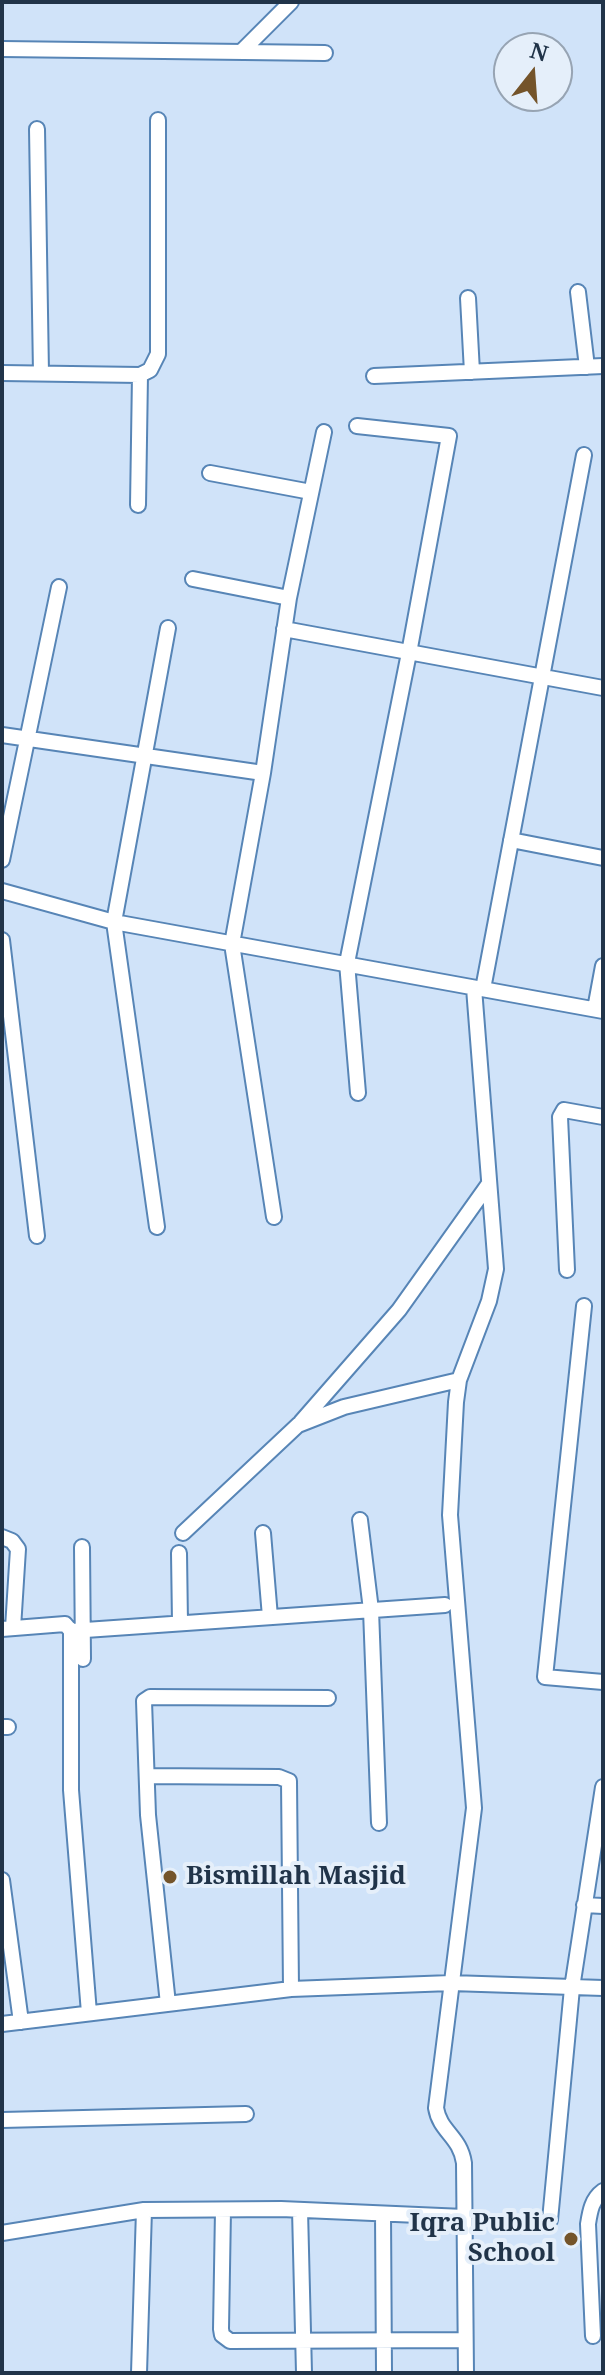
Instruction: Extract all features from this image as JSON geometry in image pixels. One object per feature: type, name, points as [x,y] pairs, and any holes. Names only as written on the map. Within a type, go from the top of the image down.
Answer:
[{"type":"street","points":[[241,52],[291,2]]},
{"type":"street","points":[[2,49],[325,53]]},
{"type":"street","points":[[2,373],[140,375],[150,370],[158,354],[158,120]]},
{"type":"street","points":[[37,129],[41,373]]},
{"type":"street","points":[[578,292],[587,367]]},
{"type":"street","points":[[468,298],[472,372]]},
{"type":"street","points":[[374,376],[603,366]]},
{"type":"street","points":[[138,505],[140,375]]},
{"type":"street","points":[[357,426],[449,436],[347,963],[358,1093]]},
{"type":"street","points":[[274,1217],[232,944],[263,773],[289,598],[324,432]]},
{"type":"street","points":[[466,2373],[462,2148],[439,2120],[436,2108],[474,1808],[450,1515],[459,1380],[489,1301],[496,1269],[488,1185],[479,988],[511,840],[584,455]]},
{"type":"street","points":[[210,473],[311,492]]},
{"type":"street","points":[[193,579],[289,598]]},
{"type":"street","points":[[2,860],[59,587]]},
{"type":"street","points":[[157,1227],[114,922],[168,628]]},
{"type":"street","points":[[284,629],[603,688]]},
{"type":"street","points":[[2,735],[263,773]]},
{"type":"street","points":[[511,840],[603,858]]},
{"type":"street","points":[[2,891],[114,922],[599,1010],[603,966]]},
{"type":"street","points":[[2,940],[37,1236]]},
{"type":"street","points":[[567,1270],[560,1117],[564,1110],[603,1117]]},
{"type":"street","points":[[183,1533],[298,1425],[399,1310],[488,1185]]},
{"type":"street","points":[[584,1306],[545,1677],[603,1682]]},
{"type":"street","points":[[298,1425],[344,1407],[459,1380]]},
{"type":"street","points":[[360,1520],[371,1610],[379,1823]]},
{"type":"street","points":[[263,1533],[270,1617]]},
{"type":"street","points":[[2,1537],[12,1541],[18,1549],[7,1628],[65,1624],[77,1630],[445,1605]]},
{"type":"street","points":[[82,1547],[71,1790],[89,2013]]},
{"type":"street","points":[[179,1553],[180,1623]]},
{"type":"street","points":[[77,1630],[83,1659]]},
{"type":"street","points":[[168,2004],[148,1815],[144,1701],[150,1697],[328,1698]]},
{"type":"street","points":[[147,1776],[279,1777],[289,1781],[291,1989]]},
{"type":"street","points":[[550,2220],[572,1988],[603,1787]]},
{"type":"street","points":[[2,1880],[21,2022]]},
{"type":"street","points":[[584,1905],[603,1906]]},
{"type":"street","points":[[2,2024],[291,1989],[451,1983],[603,1988]]},
{"type":"street","points":[[2,2120],[246,2114]]},
{"type":"street","points":[[593,2336],[588,2224],[591,2208],[597,2195],[603,2191]]},
{"type":"street","points":[[2,2233],[144,2210],[300,2210],[464,2217]]},
{"type":"street","points":[[139,2373],[144,2210]]},
{"type":"street","points":[[223,2210],[222,2335],[230,2341],[465,2340]]},
{"type":"street","points":[[300,2210],[304,2373]]},
{"type":"street","points":[[383,2214],[384,2373]]},
{"type":"place","name":"Bismillah Masjid","points":[[170,1877]]},
{"type":"place","name":"Iqra Public School","points":[[571,2239]]}]
